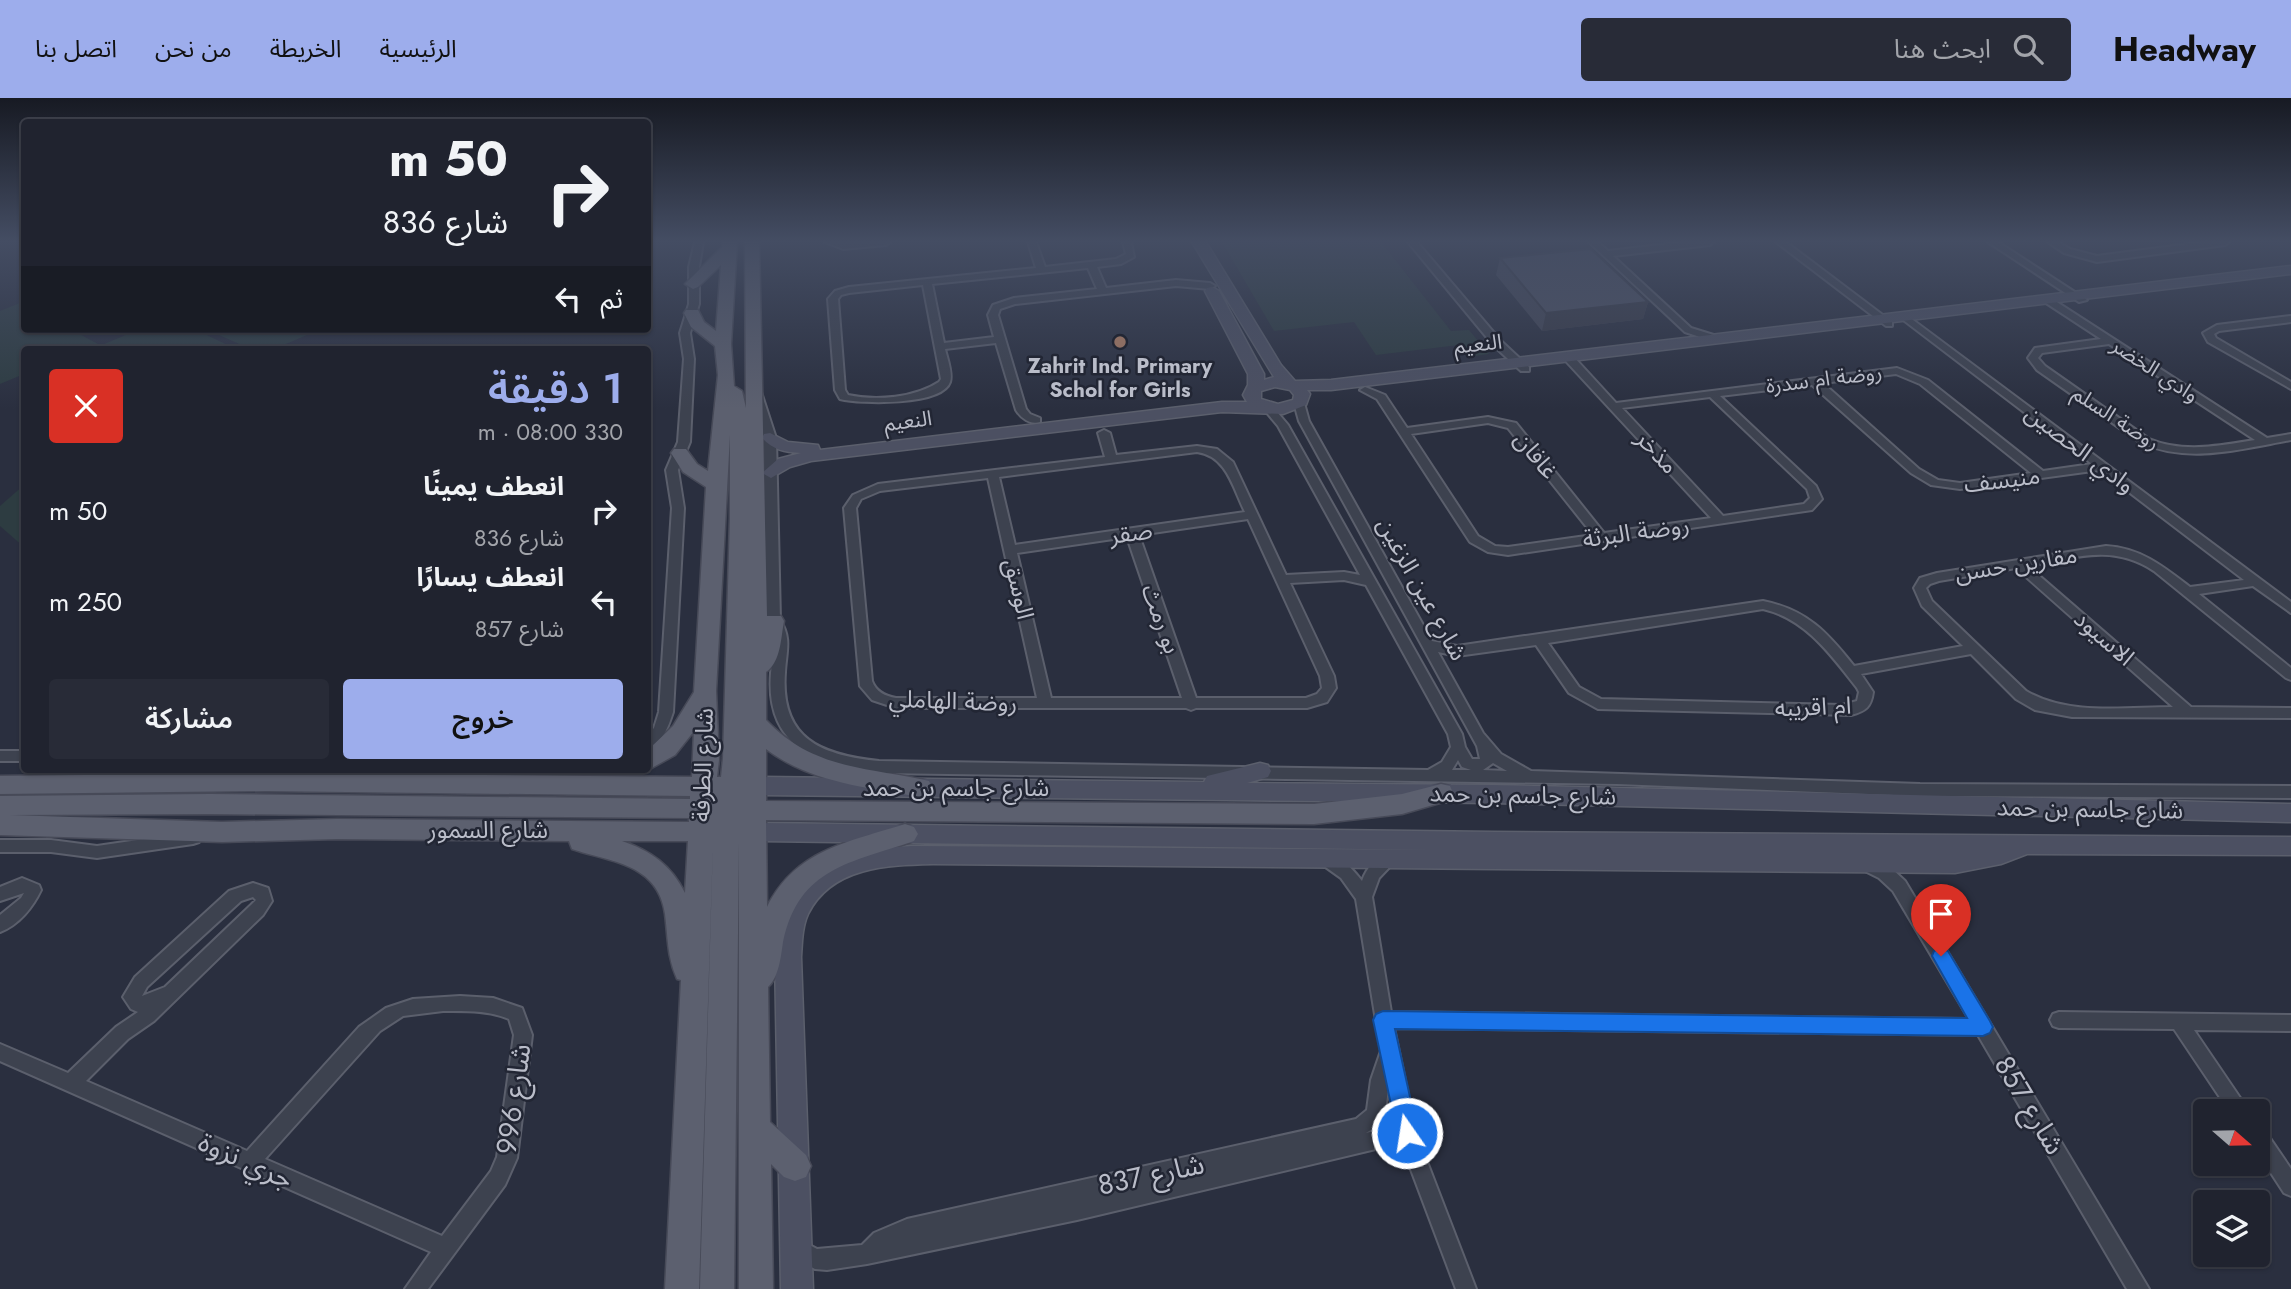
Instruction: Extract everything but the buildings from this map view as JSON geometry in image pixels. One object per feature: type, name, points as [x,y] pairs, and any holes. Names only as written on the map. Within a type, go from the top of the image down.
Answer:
[{"type":"main road","name":"شارع الطرفة","points":[[726,298],[723,344],[726,375],[716,485],[705,691],[707,760],[729,809],[753,996],[756,1289]]},
{"type":"main road","name":"شارع الطرفة","points":[[682,1289],[694,982],[729,809],[754,722],[756,391],[753,298]]},
{"type":"main road","points":[[692,313],[697,324],[723,344]]},
{"type":"main road","points":[[717,1289],[729,809],[739,608],[740,465],[737,405],[726,375]]},
{"type":"main road","points":[[680,453],[690,468],[716,485]]},
{"type":"main road","points":[[755,682],[768,651],[773,621]]},
{"type":"main road","points":[[651,759],[670,746],[680,735],[705,691]]},
{"type":"main road","points":[[754,722],[775,746],[818,770],[920,788]]},
{"type":"main road","points":[[244,773],[266,782]]},
{"type":"main road","points":[[579,784],[616,773]]},
{"type":"main road","name":"شارع السمور","points":[[0,785],[266,782],[579,784],[729,809]]},
{"type":"main road","points":[[0,806],[210,804],[1314,814],[1402,804],[1436,784]]},
{"type":"main road","name":"شارع السمور","points":[[0,825],[222,832],[337,829],[539,830],[729,809]]},
{"type":"main road","points":[[539,830],[557,838],[621,850],[649,863],[657,870],[673,894],[678,910],[682,952],[686,968],[694,982]]},
{"type":"main road","points":[[753,996],[766,964],[779,908],[799,880],[836,855],[905,834]]},
{"type":"main road","points":[[756,1129],[795,1166]]},
{"type":"street","name":"شارع الطرفة","points":[[651,738],[660,730],[666,712],[678,508],[672,475],[674,463],[684,442],[689,359],[685,339],[686,326],[692,313],[693,298]]},
{"type":"street","points":[[835,298],[842,395],[864,401],[936,390],[946,379],[930,298]]},
{"type":"street","points":[[1037,420],[1024,414],[993,312],[1000,305],[1055,298]]},
{"type":"street","points":[[1216,298],[1256,374],[1252,398],[1266,407]]},
{"type":"street","name":"شارع عين الزغين","points":[[1232,298],[1273,367],[1295,394],[1304,421],[1484,746],[1503,763],[1529,776]]},
{"type":"street","points":[[1459,298],[1517,366]]},
{"type":"street","points":[[1653,298],[1688,330],[1716,339]]},
{"type":"street","points":[[1863,298],[1896,320]]},
{"type":"street","points":[[1865,298],[1896,320]]},
{"type":"street","name":"النعيم","points":[[1295,394],[1331,386],[2082,298]]},
{"type":"street","name":"وادي الخضر","points":[[2049,301],[2264,441]]},
{"type":"street","name":"النعيم","points":[[1574,359],[1716,339],[1896,320]]},
{"type":"street","name":"وادي الحصين","points":[[1896,320],[2103,466],[2291,609]]},
{"type":"street","points":[[2289,320],[2217,328],[2208,333],[2212,340],[2291,386]]},
{"type":"street","points":[[940,347],[1000,339]]},
{"type":"street","name":"روضة السلم","points":[[2110,341],[2039,350],[2033,358],[2041,368],[2145,441],[2161,449],[2185,452],[2291,437]]},
{"type":"street","name":"مذخر","points":[[1574,359],[1720,520]]},
{"type":"street","name":"النعيم","points":[[770,438],[784,447],[809,449],[1227,397],[1274,382],[1295,394],[1365,390],[1384,392],[1517,366]]},
{"type":"street","name":"روضة ام سدرة","points":[[1615,406],[1890,370],[1912,375],[2041,475]]},
{"type":"street","name":"منيسف","points":[[1812,380],[1927,480],[1953,486],[2103,466]]},
{"type":"street","name":"شارع الطرفة","points":[[756,391],[770,438],[773,621],[783,634],[776,688],[780,715],[788,730],[811,750]]},
{"type":"street","name":"روضة البرثة","points":[[1384,392],[1405,432],[1474,538],[1485,546],[1508,551],[1808,507],[1816,499],[1816,494],[1711,393]]},
{"type":"street","name":"النعيم","points":[[771,472],[784,463],[810,456],[1086,423],[1109,426],[1230,407],[1289,408],[1295,394]]},
{"type":"street","name":"شارع عين الزغين","points":[[1266,407],[1283,425],[1372,582],[1455,734],[1458,747]]},
{"type":"street","name":"غافان","points":[[1405,432],[1488,420],[1512,425],[1601,537]]},
{"type":"street","points":[[1109,426],[1112,460]]},
{"type":"street","name":"روضة الهاملي","points":[[1198,449],[1213,451],[1227,462],[1327,676],[1329,688],[1326,693],[1307,703],[1191,705],[896,703],[883,701],[872,695],[865,681],[850,511],[852,502],[860,494],[873,489],[1112,460],[1198,449]]},
{"type":"street","name":"الوسق","points":[[993,475],[1045,703]]},
{"type":"street","name":"صقر","points":[[1010,550],[1252,515]]},
{"type":"street","name":"بو رمث","points":[[1132,533],[1191,705]]},
{"type":"street","name":"مقارين حسن","points":[[2291,675],[2148,561],[2122,551],[2098,550],[1937,577],[1922,584],[1920,593],[1927,603],[2021,695],[2051,710],[2291,713]]},
{"type":"street","points":[[1344,576],[1354,570],[1360,561]]},
{"type":"street","name":"الاسيود","points":[[2019,564],[2188,713]]},
{"type":"street","points":[[1281,579],[1344,576],[1372,582]]},
{"type":"street","points":[[2187,592],[2255,582]]},
{"type":"street","name":"ام اقريبه","points":[[1438,664],[1445,656],[1457,651],[1763,605],[1784,609],[1802,618],[1851,671],[1866,692],[1867,698],[1864,704],[1851,710],[1608,705],[1581,696],[1539,640]]},
{"type":"street","name":"ام اقريبه","points":[[1427,645],[1457,651]]},
{"type":"street","points":[[1851,671],[1974,649]]},
{"type":"street","points":[[1458,747],[1467,763],[1477,766],[1488,760],[1484,746]]},
{"type":"street","points":[[1436,784],[1458,747]]},
{"type":"street","name":"شارع جاسم بن حمد","points":[[811,750],[838,762],[879,767],[1260,771],[1436,784],[2291,813]]},
{"type":"street","points":[[0,755],[21,756]]},
{"type":"street","points":[[1190,789],[1260,771]]},
{"type":"street","name":"شارع جاسم بن حمد","points":[[729,809],[920,788],[1190,789],[1436,784],[1529,776],[1920,790],[2291,792]]},
{"type":"street","name":"شارع جاسم بن حمد","points":[[729,809],[905,834],[2291,846]]},
{"type":"street","name":"شارع السمور","points":[[0,846],[38,845],[85,852],[110,851],[222,832]]},
{"type":"street","points":[[1223,837],[1270,857]]},
{"type":"street","points":[[1441,859],[1473,851],[1523,850],[1549,841]]},
{"type":"street","name":"شارع جاسم بن حمد","points":[[795,1166],[790,936],[795,915],[804,899],[820,882],[855,863],[889,857],[1391,857],[1912,863],[1987,859],[2026,844]]},
{"type":"street","points":[[1364,897],[1372,874],[1391,857]]},
{"type":"street","points":[[1324,858],[1347,873],[1364,897],[1389,1053],[1407,1133],[1465,1289]]},
{"type":"street","name":"شارع 857","points":[[1858,862],[1885,873],[1899,886],[2139,1289]]},
{"type":"street","points":[[1899,886],[1912,863]]},
{"type":"street","points":[[0,894],[22,885],[33,890],[27,903],[0,925]]},
{"type":"street","points":[[71,1083],[122,1033],[148,1015],[257,910],[264,901],[262,893],[253,890],[235,896],[136,987],[130,1017],[122,1033]]},
{"type":"street","points":[[133,1001],[148,1004],[167,995]]},
{"type":"street","name":"شارع 996","points":[[250,1162],[365,1033],[382,1019],[401,1009],[421,1005],[503,1007],[516,1014],[523,1035],[507,1158],[498,1178],[446,1248]]},
{"type":"street","points":[[1383,1020],[1983,1027]]},
{"type":"street","points":[[2059,1020],[2291,1023]]},
{"type":"street","points":[[2178,1021],[2232,1099]]},
{"type":"street","name":"جري نزوة","points":[[0,1052],[446,1248]]},
{"type":"street","name":"شارع 837","points":[[867,1254],[881,1240],[907,1229],[1353,1130],[1365,1125],[1375,1115],[1380,1080],[1389,1053]]},
{"type":"street","name":"شارع 837","points":[[798,1249],[815,1259],[827,1260],[867,1254],[1077,1210],[1407,1133]]},
{"type":"street","points":[[2270,1155],[2291,1186]]},
{"type":"street","points":[[795,1166],[797,1289]]},
{"type":"street","points":[[415,1289],[446,1248]]},
{"type":"shaded area","points":[[1254,298],[1425,298],[1451,331],[1469,330],[1489,354],[1468,357],[1459,345],[1376,355],[1354,322],[1274,331]]},
{"type":"shaded area","points":[[21,304],[21,333],[77,333],[98,344],[21,346],[21,375],[0,384],[0,311]]},
{"type":"shaded area","points":[[130,333],[202,333],[230,346],[100,346]]},
{"type":"shaded area","points":[[216,333],[311,333],[280,346],[241,344]]},
{"type":"shaded area","points":[[21,488],[21,544],[0,526],[0,506]]},
{"type":"place","name":"Zahrit Ind. Primary Schol for Girls","points":[[1120,342]]},
{"type":"route","points":[[1407,1133],[1383,1020],[1983,1027],[1941,956]]}]
